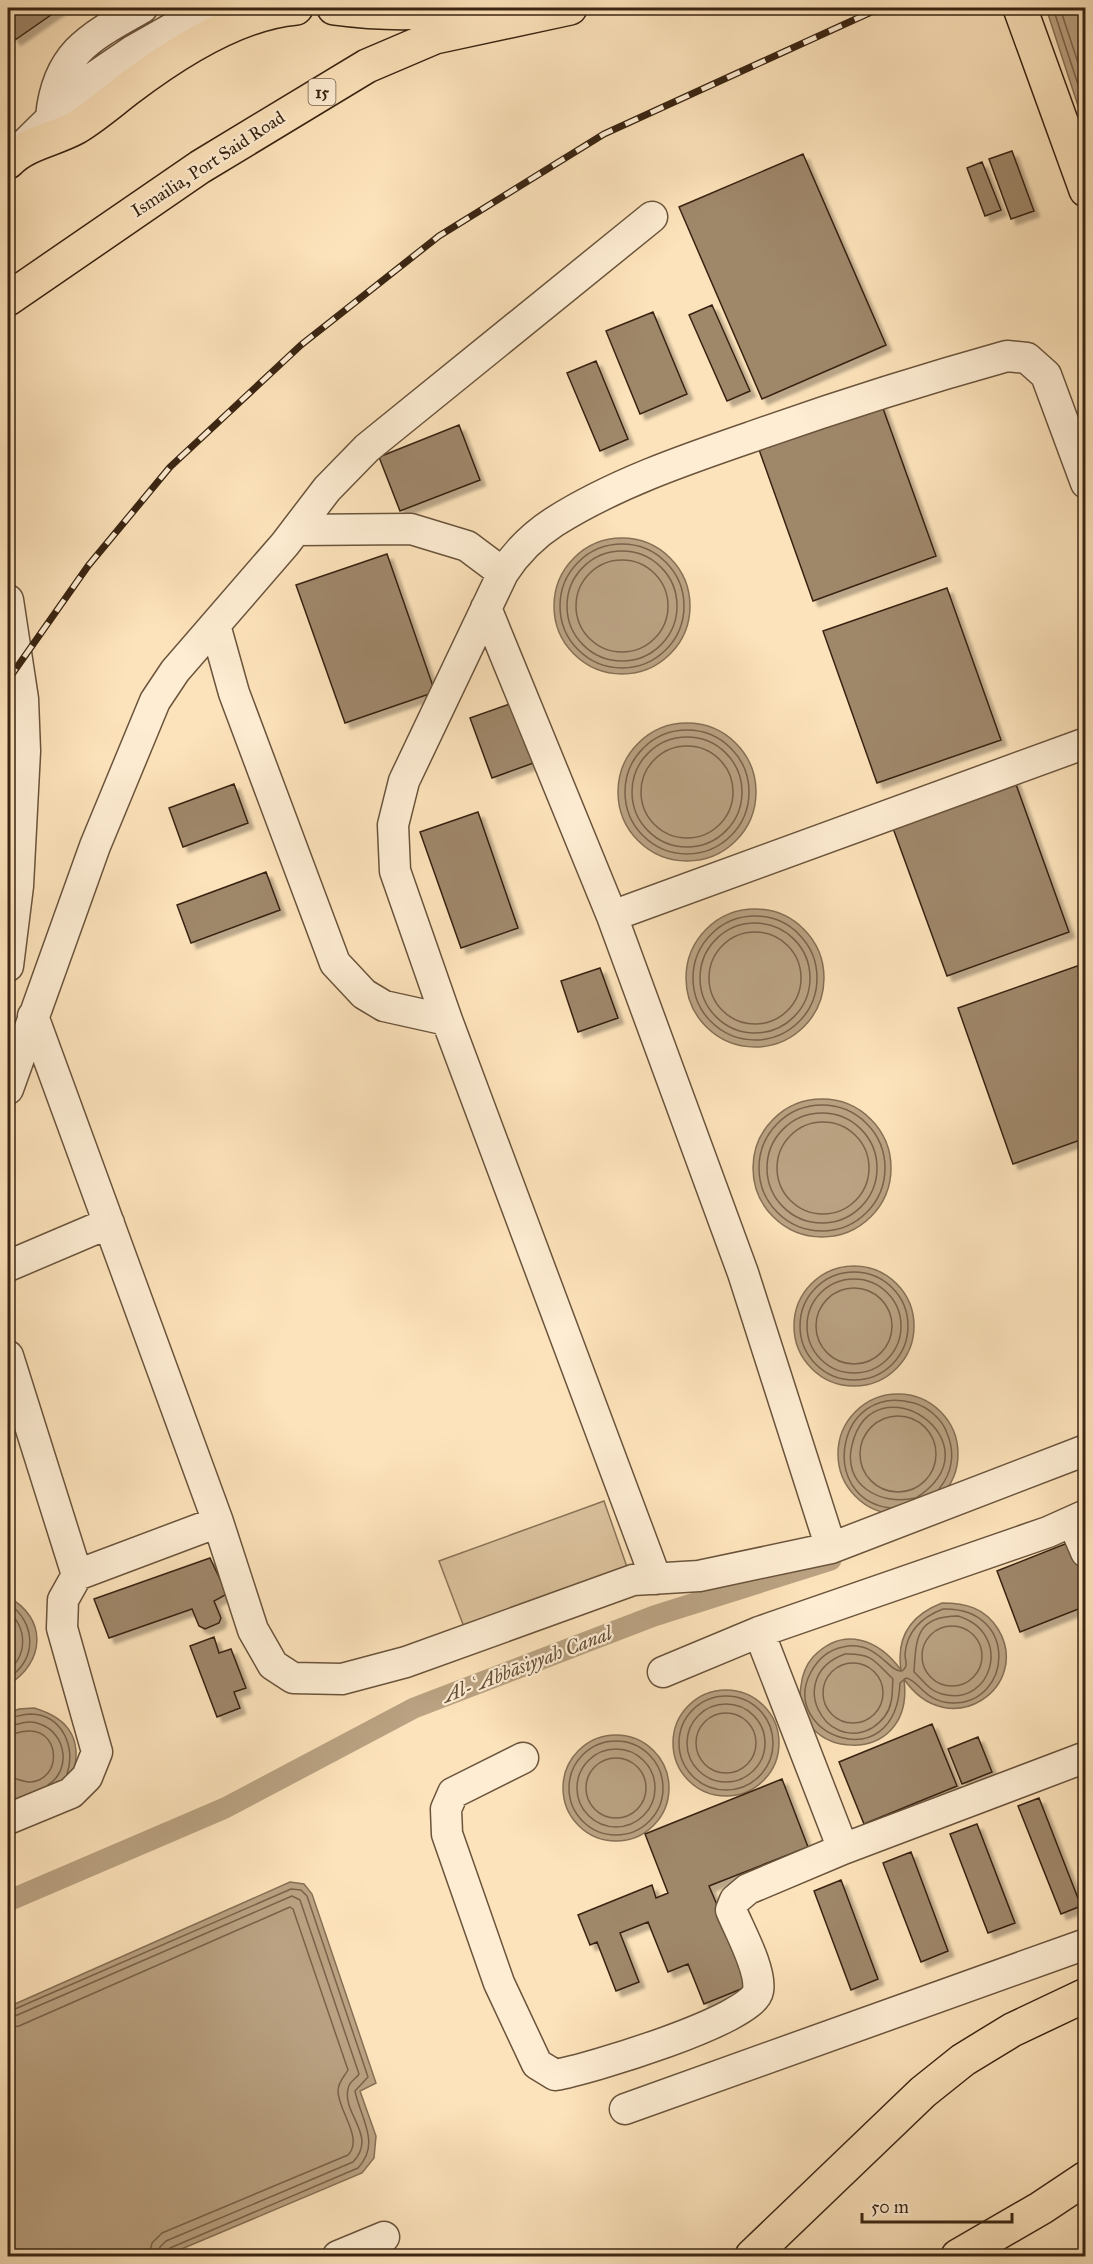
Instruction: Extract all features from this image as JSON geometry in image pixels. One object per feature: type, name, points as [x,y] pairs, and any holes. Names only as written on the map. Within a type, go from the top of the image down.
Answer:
[{"type":"main road","points":[[11,158],[78,126],[138,82],[207,38],[244,19],[296,8]]},
{"type":"main road","points":[[334,8],[525,20],[570,8]]},
{"type":"main road","points":[[1020,8],[1086,190]]},
{"type":"main road","name":"Ismailia, Port Said Road","points":[[8,299],[200,167],[344,78],[409,46],[456,17]]},
{"type":"main road","points":[[752,2256],[810,2204],[881,2132],[963,2060],[1012,2030],[1086,1995]]},
{"type":"main road","points":[[958,2256],[1041,2208],[1086,2178]]},
{"type":"street","points":[[51,117],[57,83],[74,53],[91,37],[141,8]]},
{"type":"street","points":[[11,158],[70,98],[112,64],[208,8]]},
{"type":"street","points":[[8,1089],[95,846],[155,701],[175,671],[296,530],[327,489],[367,448],[652,217]]},
{"type":"street","points":[[656,1579],[447,1020],[395,871],[393,825],[404,781],[503,573],[515,555],[552,523],[594,499],[700,455],[876,393],[1007,356],[1027,358],[1046,375],[1086,483]]},
{"type":"street","points":[[296,530],[411,529],[467,546],[503,573]]},
{"type":"street","points":[[8,600],[23,699],[25,751],[18,886],[8,966]]},
{"type":"street","points":[[486,608],[612,916],[743,1273],[831,1548]]},
{"type":"street","points":[[215,625],[234,693],[335,963],[364,994],[384,1006],[447,1020]]},
{"type":"street","points":[[612,916],[1086,743]]},
{"type":"street","points":[[33,1016],[218,1522],[254,1630],[273,1665],[292,1678],[342,1679],[406,1662],[600,1590],[633,1580],[699,1576],[831,1548],[1086,1450]]},
{"type":"street","points":[[8,1266],[109,1223]]},
{"type":"street","points":[[8,1356],[77,1575]]},
{"type":"street","points":[[663,1672],[759,1632],[1079,1519],[1086,1552]]},
{"type":"street","points":[[8,1819],[71,1793],[87,1777],[98,1752],[62,1628],[63,1600],[77,1575],[218,1522]]},
{"type":"street","points":[[759,1632],[843,1849]]},
{"type":"street","points":[[523,1758],[453,1793],[446,1809],[447,1834],[499,1983],[537,2064],[555,2075],[575,2072],[678,2039],[749,2004],[758,1993],[758,1974],[731,1910],[735,1900],[748,1889],[843,1849],[1086,1757]]},
{"type":"street","points":[[626,2109],[1086,1944]]},
{"type":"street","points":[[338,2256],[384,2237]]},
{"type":"shaded area","points":[[604,1501],[627,1567],[464,1627],[439,1561]]},
{"type":"water","points":[[1046,8],[1085,8],[1085,127]]},
{"type":"water","points":[[622,538],[648,543],[660,549],[670,558],[679,568],[685,580],[690,606],[685,632],[679,644],[670,654],[660,663],[648,669],[622,674],[596,669],[584,663],[574,654],[565,644],[559,632],[554,606],[559,580],[565,568],[574,558],[584,549],[596,543]]},
{"type":"water","points":[[687,723],[713,729],[725,735],[735,744],[744,754],[750,766],[756,792],[750,818],[744,830],[735,840],[725,849],[713,855],[687,861],[661,855],[649,849],[639,840],[630,830],[624,818],[618,792],[624,766],[630,754],[639,744],[649,735],[661,729]]},
{"type":"water","points":[[755,909],[781,915],[793,921],[803,930],[812,940],[818,952],[824,978],[818,1004],[812,1016],[803,1026],[793,1035],[781,1041],[755,1047],[729,1041],[717,1035],[707,1026],[698,1016],[692,1004],[686,978],[692,952],[698,940],[707,930],[717,921],[729,915]]},
{"type":"water","points":[[822,1099],[848,1105],[860,1111],[870,1120],[879,1130],[885,1142],[891,1168],[885,1194],[879,1206],[870,1216],[860,1225],[848,1231],[822,1237],[796,1231],[784,1225],[774,1216],[765,1206],[759,1194],[753,1168],[759,1142],[765,1130],[774,1120],[784,1111],[796,1105]]},
{"type":"water","points":[[854,1266],[877,1270],[897,1283],[910,1303],[914,1326],[910,1349],[897,1369],[877,1382],[854,1386],[831,1382],[811,1369],[798,1349],[794,1326],[798,1303],[811,1283],[831,1270]]},
{"type":"water","points":[[898,1394],[921,1398],[941,1411],[954,1431],[958,1454],[954,1477],[941,1497],[921,1510],[898,1514],[875,1510],[855,1497],[842,1477],[838,1454],[842,1431],[855,1411],[875,1398]]},
{"type":"water","points":[[8,1597],[21,1606],[30,1617],[37,1641],[35,1653],[29,1665],[8,1685]]},
{"type":"water","points":[[942,1603],[974,1608],[987,1616],[998,1629],[1006,1651],[1004,1671],[996,1688],[981,1700],[963,1707],[943,1707],[922,1698],[904,1679],[902,1709],[891,1730],[873,1742],[852,1745],[831,1741],[813,1729],[802,1711],[801,1686],[802,1678],[813,1657],[837,1641],[860,1640],[882,1651],[901,1670],[901,1647],[908,1629],[922,1614]]},
{"type":"water","points":[[726,1690],[746,1694],[763,1706],[775,1723],[779,1743],[775,1763],[763,1780],[746,1792],[726,1796],[706,1792],[689,1780],[677,1763],[673,1743],[677,1723],[689,1706],[706,1694]]},
{"type":"water","points":[[34,1708],[58,1719],[72,1734],[76,1755],[75,1767],[71,1780],[14,1802],[8,1799],[8,1713],[19,1709]]},
{"type":"water","points":[[616,1735],[636,1739],[653,1751],[665,1768],[669,1788],[665,1808],[653,1825],[636,1837],[616,1841],[596,1837],[579,1825],[567,1808],[563,1788],[567,1768],[579,1751],[596,1739]]},
{"type":"water","points":[[290,1882],[304,1884],[312,1894],[376,2083],[360,2091],[376,2136],[374,2158],[362,2173],[165,2256],[8,2256],[8,2007]]},
{"type":"building","points":[[8,8],[61,8],[15,40],[8,29]]},
{"type":"building","points":[[1012,151],[1034,211],[1011,219],[989,159]]},
{"type":"building","points":[[803,154],[886,345],[762,399],[679,207]]},
{"type":"building","points":[[982,162],[1001,210],[985,216],[967,168]]},
{"type":"building","points":[[712,305],[750,391],[727,401],[689,315]]},
{"type":"building","points":[[653,312],[687,394],[640,414],[606,331]]},
{"type":"building","points":[[596,361],[628,439],[600,451],[567,373]]},
{"type":"building","points":[[880,400],[936,556],[813,601],[757,444]]},
{"type":"building","points":[[459,425],[480,480],[400,511],[379,457]]},
{"type":"building","points":[[387,554],[435,692],[345,723],[296,585]]},
{"type":"building","points":[[947,588],[1001,740],[877,783],[823,631]]},
{"type":"building","points":[[518,701],[539,761],[492,778],[470,718]]},
{"type":"building","points":[[1013,776],[1069,932],[947,976],[890,820]]},
{"type":"building","points":[[234,784],[248,823],[183,847],[169,808]]},
{"type":"building","points":[[478,812],[518,928],[461,948],[420,832]]},
{"type":"building","points":[[266,872],[280,910],[191,943],[177,905]]},
{"type":"building","points":[[1083,964],[1086,972],[1086,1138],[1013,1164],[958,1008]]},
{"type":"building","points":[[600,968],[618,1018],[578,1032],[561,981]]},
{"type":"building","points":[[1070,1542],[1086,1583],[1086,1606],[1020,1632],[997,1571]]},
{"type":"building","points":[[210,1558],[227,1594],[214,1601],[221,1618],[219,1623],[205,1629],[199,1626],[192,1609],[109,1638],[94,1599]]},
{"type":"building","points":[[214,1637],[219,1653],[231,1649],[246,1688],[234,1692],[240,1708],[217,1717],[190,1646]]},
{"type":"building","points":[[932,1724],[957,1786],[864,1824],[839,1762]]},
{"type":"building","points":[[978,1737],[992,1772],[962,1784],[948,1749]]},
{"type":"building","points":[[782,1779],[808,1847],[709,1886],[751,1985],[704,2004],[688,1964],[668,1972],[648,1922],[620,1933],[639,1982],[616,1991],[597,1942],[590,1945],[578,1915],[652,1885],[656,1898],[668,1893],[645,1834]]},
{"type":"building","points":[[1039,1798],[1081,1906],[1061,1914],[1018,1806]]},
{"type":"building","points":[[977,1824],[1015,1923],[988,1933],[950,1834]]},
{"type":"building","points":[[911,1852],[948,1951],[921,1962],[883,1863]]},
{"type":"building","points":[[841,1880],[878,1979],[851,1990],[814,1891]]},
{"type":"waterway","name":"Al-ʿAbbāsiyyah Canal","points":[[8,1901],[225,1808],[414,1708],[654,1616],[831,1560]]},
{"type":"railway","points":[[8,680],[88,566],[170,467],[301,345],[439,236],[604,134],[880,8]]}]
